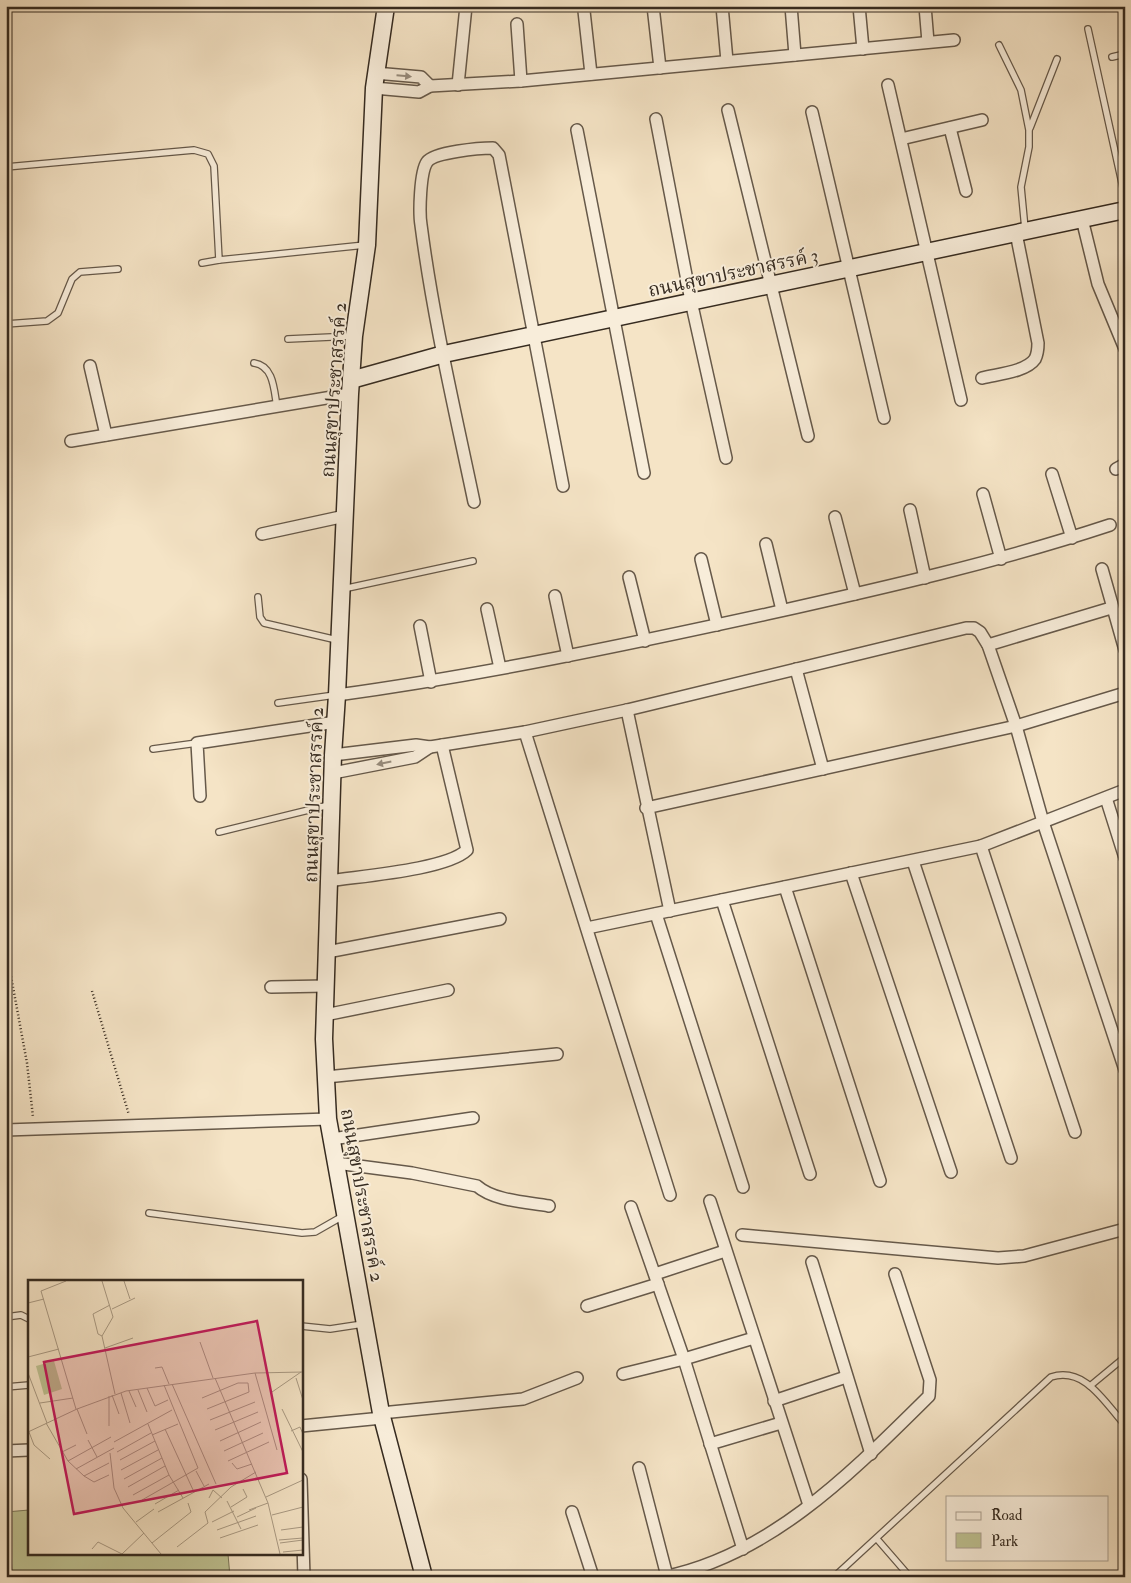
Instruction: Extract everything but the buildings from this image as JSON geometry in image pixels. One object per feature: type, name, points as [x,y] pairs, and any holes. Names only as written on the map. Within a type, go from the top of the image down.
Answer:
[{"type":"street","name":"ถนนสุขาประชาสรรค์ 2","points":[[386,6],[375,81],[367,245],[354,336],[350,387],[340,640],[333,755],[325,1015],[326,1077],[328,1120],[382,1415],[424,1577]]},
{"type":"street","points":[[458,85],[466,6]]},
{"type":"street","points":[[654,6],[660,68]]},
{"type":"street","points":[[722,6],[727,62]]},
{"type":"street","points":[[791,6],[795,55]]},
{"type":"street","points":[[859,6],[863,49]]},
{"type":"street","points":[[925,6],[928,42]]},
{"type":"street","points":[[584,12],[590,74]]},
{"type":"street","points":[[517,24],[522,81]]},
{"type":"street","points":[[375,81],[419,92],[430,86],[522,81],[954,40]]},
{"type":"street","points":[[888,85],[961,400]]},
{"type":"street","points":[[728,110],[808,436]]},
{"type":"street","points":[[812,112],[884,418]]},
{"type":"street","points":[[656,119],[691,302],[726,458]]},
{"type":"street","points":[[901,138],[982,120]]},
{"type":"street","points":[[950,128],[966,191]]},
{"type":"street","points":[[577,130],[644,473]]},
{"type":"street","points":[[474,502],[420,223],[423,168],[428,160],[436,156],[482,148],[492,148],[499,155],[563,486]]},
{"type":"street","name":"ถนนสุขาประชาสรรค์ 3","points":[[350,387],[444,354],[1125,210]]},
{"type":"street","points":[[1082,219],[1098,284],[1125,349]]},
{"type":"street","points":[[982,378],[1027,365],[1034,359],[1037,352],[1038,343],[1021,232]]},
{"type":"street","points":[[90,366],[106,435]]},
{"type":"street","points":[[71,441],[277,406],[350,387]]},
{"type":"street","points":[[1052,474],[1072,538]]},
{"type":"street","points":[[983,494],[1001,559]]},
{"type":"street","points":[[910,510],[925,578]]},
{"type":"street","points":[[262,534],[345,516]]},
{"type":"street","points":[[835,517],[855,594]]},
{"type":"street","points":[[337,695],[431,682],[645,641],[925,578],[1001,559],[1110,525]]},
{"type":"street","points":[[766,544],[782,610]]},
{"type":"street","points":[[701,559],[716,625]]},
{"type":"street","points":[[1102,569],[1111,608],[1125,650]]},
{"type":"street","points":[[629,577],[645,641]]},
{"type":"street","points":[[556,596],[568,656]]},
{"type":"street","points":[[988,644],[1111,608]]},
{"type":"street","points":[[487,609],[500,668]]},
{"type":"street","points":[[420,626],[431,682]]},
{"type":"street","points":[[333,755],[416,745],[430,747],[525,732],[627,710],[966,628],[974,628],[980,632],[988,644],[1016,726],[1043,822],[1125,1070]]},
{"type":"street","points":[[796,669],[823,769]]},
{"type":"street","points":[[646,808],[1016,726],[1125,693]]},
{"type":"street","points":[[627,710],[646,808],[670,911]]},
{"type":"street","points":[[200,796],[197,743],[336,722]]},
{"type":"street","points":[[525,732],[670,1195]]},
{"type":"street","points":[[329,881],[412,868],[460,857],[467,850],[442,745]]},
{"type":"street","points":[[333,773],[415,757],[430,747]]},
{"type":"street","points":[[587,928],[981,846],[1125,790]]},
{"type":"street","points":[[1106,798],[1125,858]]},
{"type":"street","points":[[981,846],[1076,1132]]},
{"type":"street","points":[[913,860],[1012,1158]]},
{"type":"street","points":[[851,873],[951,1172]]},
{"type":"street","points":[[785,887],[880,1181]]},
{"type":"street","points":[[722,900],[810,1174]]},
{"type":"street","points":[[656,914],[743,1187]]},
{"type":"street","points":[[327,952],[500,919]]},
{"type":"street","points":[[271,987],[326,986]]},
{"type":"street","points":[[325,1015],[448,990]]},
{"type":"street","points":[[326,1077],[557,1054]]},
{"type":"street","points":[[332,1139],[474,1118]]},
{"type":"street","points":[[6,1130],[328,1120]]},
{"type":"street","points":[[336,1163],[412,1173],[477,1186],[482,1191],[507,1198],[549,1206]]},
{"type":"street","points":[[710,1201],[809,1505]]},
{"type":"street","points":[[631,1208],[684,1359],[742,1549]]},
{"type":"street","points":[[742,1235],[998,1258],[1024,1256],[1125,1229]]},
{"type":"street","points":[[587,1306],[725,1251]]},
{"type":"street","points":[[812,1262],[846,1378],[871,1454]]},
{"type":"street","points":[[640,1468],[665,1576],[707,1565],[742,1549],[769,1535],[809,1505],[871,1454],[930,1396],[930,1380],[895,1274]]},
{"type":"street","points":[[623,1374],[684,1359],[754,1338]]},
{"type":"street","points":[[302,1426],[523,1399],[577,1378]]},
{"type":"street","points":[[774,1401],[846,1378]]},
{"type":"street","points":[[710,1444],[781,1423]]},
{"type":"street","points":[[6,1451],[28,1450]]},
{"type":"street","points":[[302,1512],[304,1577]]},
{"type":"street","points":[[572,1512],[593,1577]]},
{"type":"street","points":[[707,1565],[710,1577]]},
{"type":"lane","points":[[1088,29],[1125,197]]},
{"type":"lane","points":[[999,45],[1021,90],[1029,130],[1029,147],[1021,187],[1021,232]]},
{"type":"lane","points":[[1112,57],[1125,54]]},
{"type":"lane","points":[[1029,130],[1057,60]]},
{"type":"lane","points":[[6,167],[194,150],[208,154],[214,166],[219,260]]},
{"type":"lane","points":[[202,263],[367,245]]},
{"type":"lane","points":[[6,324],[47,321],[58,313],[72,279],[80,272],[118,269]]},
{"type":"lane","points":[[288,339],[354,336]]},
{"type":"lane","points":[[254,362],[261,364],[268,370],[277,406]]},
{"type":"lane","points":[[342,589],[474,561]]},
{"type":"lane","points":[[258,597],[260,617],[264,623],[340,640]]},
{"type":"lane","points":[[278,703],[337,695]]},
{"type":"lane","points":[[153,749],[197,743]]},
{"type":"lane","points":[[219,832],[332,805]]},
{"type":"lane","points":[[148,1213],[302,1233],[315,1232],[346,1214]]},
{"type":"lane","points":[[6,1317],[21,1315],[28,1318]]},
{"type":"lane","points":[[302,1326],[330,1329],[365,1324]]},
{"type":"lane","points":[[1090,1386],[1125,1357]]},
{"type":"lane","points":[[834,1577],[1052,1377],[1063,1374],[1083,1379],[1125,1425]]},
{"type":"lane","points":[[6,1387],[28,1385]]},
{"type":"lane","points":[[876,1539],[910,1577]]},
{"type":"path","points":[[6,949],[27,1063],[34,1129]]},
{"type":"path","points":[[92,991],[132,1126]]},
{"type":"green space","points":[[28,1510],[28,1556],[228,1556],[230,1577],[13,1577],[6,1512]]}]
